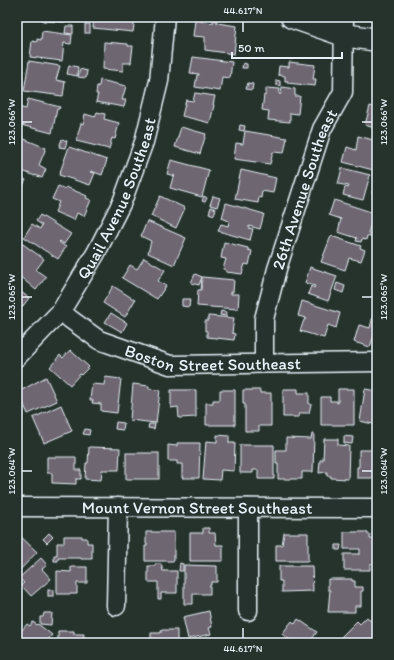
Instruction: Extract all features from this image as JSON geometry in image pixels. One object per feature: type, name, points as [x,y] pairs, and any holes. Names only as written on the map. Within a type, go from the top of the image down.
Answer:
[{"type":"street","name":"Quail Avenue Southeast","points":[[17,357],[61,310],[96,253],[122,202],[144,142],[159,81],[165,17]]},
{"type":"street","points":[[292,17],[344,26],[377,40]]},
{"type":"street","name":"26th Avenue Southeast","points":[[264,363],[264,319],[277,269],[322,129],[343,92],[344,26]]},
{"type":"street","name":"Boston Street Southeast","points":[[61,310],[70,319],[100,340],[170,365],[377,362]]},
{"type":"street","name":"Mount Vernon Street Southeast","points":[[18,502],[118,507],[377,508]]},
{"type":"street","points":[[116,606],[118,507]]},
{"type":"street","points":[[248,508],[248,611]]},
{"type":"building","points":[[43,17],[65,17],[65,22],[43,21]]},
{"type":"building","points":[[94,17],[135,17],[133,32],[93,28]]},
{"type":"building","points":[[195,20],[213,23],[213,20],[217,20],[217,23],[237,26],[234,54],[205,50],[205,37],[193,36]]},
{"type":"building","points":[[85,24],[90,24],[90,33],[85,33]]},
{"type":"building","points":[[66,26],[73,26],[73,34],[65,33]]},
{"type":"building","points":[[42,31],[72,35],[71,44],[64,43],[62,61],[30,57],[32,41],[37,42],[37,39],[41,40]]},
{"type":"building","points":[[104,42],[128,44],[128,46],[133,46],[131,63],[123,63],[123,71],[103,69]]},
{"type":"building","points":[[193,57],[232,62],[230,78],[222,77],[220,91],[195,87],[197,75],[199,74],[190,73]]},
{"type":"building","points":[[29,61],[60,66],[56,80],[65,82],[63,96],[24,91]]},
{"type":"building","points":[[289,62],[315,65],[313,79],[316,79],[315,86],[287,83],[288,81],[285,81],[285,76],[278,75],[279,66],[289,67]]},
{"type":"building","points":[[243,63],[247,64],[247,68],[242,68]]},
{"type":"building","points":[[69,65],[78,67],[77,76],[67,74]]},
{"type":"building","points":[[80,69],[87,71],[86,78],[78,77]]},
{"type":"building","points":[[100,80],[126,86],[122,100],[126,100],[124,107],[96,102],[98,94],[96,94],[97,86],[99,86]]},
{"type":"building","points":[[276,80],[280,81],[280,86],[276,85]]},
{"type":"building","points":[[248,83],[253,84],[252,90],[246,89]]},
{"type":"building","points":[[282,87],[295,89],[295,96],[300,96],[298,114],[290,113],[290,122],[268,120],[269,111],[262,110],[264,95],[266,95],[266,88],[280,89],[279,94],[281,94]]},
{"type":"building","points":[[195,93],[215,96],[210,123],[182,116],[186,100],[193,101]]},
{"type":"building","points":[[28,99],[60,107],[57,109],[52,133],[17,124],[18,107],[26,109]]},
{"type":"building","points":[[370,106],[377,108],[377,129],[365,125]]},
{"type":"building","points":[[97,112],[105,114],[104,119],[119,123],[115,139],[112,138],[109,149],[76,141],[81,123],[83,124],[85,114],[95,117]]},
{"type":"building","points":[[240,125],[245,126],[244,131],[239,130]]},
{"type":"building","points":[[181,127],[206,134],[200,154],[175,147]]},
{"type":"building","points":[[245,131],[287,138],[284,153],[273,152],[270,164],[234,159],[236,143],[243,144]]},
{"type":"building","points":[[17,136],[46,148],[39,165],[46,169],[42,178],[17,169]]},
{"type":"building","points":[[358,136],[377,141],[377,171],[343,162],[347,147],[356,150]]},
{"type":"building","points":[[62,139],[67,141],[65,148],[59,147]]},
{"type":"building","points":[[69,147],[107,160],[102,175],[91,171],[90,172],[95,173],[90,185],[59,175]]},
{"type":"building","points":[[171,160],[209,170],[202,197],[170,188],[173,177],[175,176],[167,174]]},
{"type":"building","points":[[342,168],[370,175],[363,200],[343,195],[345,187],[348,188],[349,186],[338,184]]},
{"type":"building","points":[[241,170],[276,178],[273,193],[262,191],[261,198],[259,197],[258,203],[235,199]]},
{"type":"building","points":[[17,175],[26,180],[17,196]]},
{"type":"building","points":[[58,186],[65,189],[66,187],[87,196],[86,198],[91,200],[84,216],[77,213],[74,220],[55,212],[59,202],[52,199]]},
{"type":"building","points":[[377,189],[376,196],[373,195],[372,192]]},
{"type":"building","points":[[160,196],[185,208],[176,228],[151,216]]},
{"type":"building","points":[[204,196],[207,198],[205,202],[202,201]]},
{"type":"building","points":[[213,196],[220,198],[217,207],[210,205]]},
{"type":"building","points":[[334,200],[374,213],[368,233],[373,235],[373,238],[367,236],[366,240],[362,239],[361,242],[356,241],[357,238],[338,232],[341,219],[329,215]]},
{"type":"building","points":[[226,203],[264,214],[260,229],[249,226],[249,228],[253,229],[250,240],[218,231],[221,224],[228,226],[229,221],[222,218]]},
{"type":"building","points":[[211,207],[216,209],[214,215],[209,213]]},
{"type":"building","points":[[40,215],[71,234],[64,244],[60,241],[59,242],[66,247],[58,259],[24,237],[32,224],[40,229],[42,225],[36,221]]},
{"type":"building","points":[[147,221],[186,238],[174,265],[148,253],[151,241],[141,236]]},
{"type":"building","points":[[331,236],[361,246],[360,248],[365,250],[361,261],[349,258],[345,270],[321,262]]},
{"type":"building","points":[[20,242],[44,259],[36,270],[46,277],[36,290],[17,274],[17,246]]},
{"type":"building","points":[[224,242],[248,248],[248,250],[252,251],[249,265],[245,264],[242,274],[226,272],[226,270],[223,269],[226,259],[221,258]]},
{"type":"building","points":[[144,258],[165,270],[158,281],[166,286],[157,299],[122,278],[130,265],[137,269]]},
{"type":"building","points":[[310,267],[337,276],[328,301],[308,294],[311,286],[314,288],[315,286],[305,283]]},
{"type":"building","points":[[195,274],[202,277],[199,285],[191,283]]},
{"type":"building","points":[[202,277],[234,280],[233,292],[231,292],[231,294],[239,294],[238,309],[197,306],[198,290],[201,290]]},
{"type":"building","points":[[337,283],[345,286],[343,293],[335,290]]},
{"type":"building","points":[[113,286],[135,300],[125,317],[103,303]]},
{"type":"building","points":[[17,289],[29,298],[19,311],[17,309]]},
{"type":"building","points":[[182,299],[190,299],[189,307],[182,306]]},
{"type":"building","points":[[302,301],[340,313],[336,328],[328,325],[324,338],[300,331],[306,318],[298,316]]},
{"type":"building","points":[[221,311],[226,312],[226,316],[220,315]]},
{"type":"building","points":[[111,313],[127,323],[122,332],[105,322]]},
{"type":"building","points":[[208,316],[234,318],[232,333],[235,334],[234,340],[207,337],[207,331],[205,331],[205,321],[208,321]]},
{"type":"building","points":[[373,316],[377,317],[377,332],[375,332],[370,347],[354,342],[359,325],[370,328]]},
{"type":"building","points":[[70,350],[89,367],[70,385],[50,367],[60,355],[63,358]]},
{"type":"building","points":[[46,377],[57,401],[28,414],[18,392]]},
{"type":"building","points":[[105,377],[121,379],[117,413],[101,411],[101,404],[92,403],[93,400],[90,400],[92,384],[104,385]]},
{"type":"building","points":[[133,384],[149,386],[149,389],[160,390],[156,423],[130,420]]},
{"type":"building","points":[[283,389],[298,389],[298,393],[309,393],[309,404],[311,404],[309,413],[300,413],[299,417],[283,417]]},
{"type":"building","points":[[338,389],[354,389],[354,425],[321,425],[321,397],[330,397],[330,401],[337,401],[338,403]]},
{"type":"building","points":[[365,389],[377,391],[377,425],[360,421]]},
{"type":"building","points":[[171,390],[196,390],[196,417],[179,418],[178,407],[171,408]]},
{"type":"building","points":[[220,390],[235,390],[235,425],[206,425],[206,403],[213,403],[213,400],[220,400]]},
{"type":"building","points":[[243,390],[260,390],[260,393],[271,393],[271,426],[259,426],[259,431],[245,431],[245,404],[243,404]]},
{"type":"building","points":[[61,405],[72,431],[44,443],[33,418]]},
{"type":"building","points":[[116,422],[124,423],[123,430],[115,429]]},
{"type":"building","points":[[149,424],[155,424],[154,429],[148,428]]},
{"type":"building","points":[[85,429],[90,430],[89,435],[83,434]]},
{"type":"building","points":[[312,434],[314,434],[313,472],[302,472],[302,479],[278,479],[276,450],[286,450],[286,438],[311,439]]},
{"type":"building","points":[[217,435],[229,436],[229,443],[235,443],[234,471],[221,470],[220,480],[203,479],[206,441],[217,442]]},
{"type":"building","points":[[344,436],[353,437],[352,444],[344,443]]},
{"type":"building","points":[[324,439],[338,439],[338,445],[349,446],[348,479],[331,478],[331,476],[327,476],[327,472],[319,473],[320,460],[323,460]]},
{"type":"building","points":[[177,443],[200,443],[199,478],[182,478],[182,464],[177,464],[177,461],[168,461],[168,445],[177,446]]},
{"type":"building","points":[[240,445],[274,445],[274,479],[258,479],[258,470],[253,470],[253,473],[240,473]]},
{"type":"building","points":[[89,447],[120,448],[119,470],[102,470],[101,480],[85,479]]},
{"type":"building","points":[[359,450],[377,450],[377,474],[374,474],[373,478],[357,478],[357,467],[359,467]]},
{"type":"building","points":[[126,453],[159,453],[159,479],[126,479]]},
{"type":"building","points":[[47,457],[76,457],[76,470],[81,470],[81,479],[76,479],[76,484],[52,483],[52,473],[47,473]]},
{"type":"building","points":[[203,528],[209,528],[209,533],[215,533],[216,545],[223,545],[223,561],[190,561],[190,533],[203,533]]},
{"type":"building","points":[[146,532],[174,532],[174,561],[145,561],[145,546],[147,546]]},
{"type":"building","points":[[344,532],[367,532],[367,534],[370,534],[370,539],[377,539],[377,564],[370,564],[370,570],[344,570],[344,554],[360,554],[360,549],[344,549]]},
{"type":"building","points":[[17,533],[37,552],[17,573]]},
{"type":"building","points":[[49,533],[53,537],[47,543],[43,539]]},
{"type":"building","points":[[284,533],[308,533],[308,561],[276,561],[276,545],[282,545]]},
{"type":"building","points":[[64,536],[82,536],[82,538],[87,538],[87,543],[92,543],[92,559],[58,558],[58,561],[54,561],[54,555],[57,555],[57,543],[64,543]]},
{"type":"building","points":[[336,545],[341,545],[340,550],[336,550]]},
{"type":"building","points":[[41,558],[47,565],[42,569],[51,579],[31,596],[21,585],[24,583],[19,578]]},
{"type":"building","points":[[180,563],[183,564],[183,571],[179,571]]},
{"type":"building","points":[[155,564],[161,564],[163,571],[177,571],[177,593],[161,593],[161,599],[158,599],[158,582],[148,582],[148,566],[155,566]]},
{"type":"building","points":[[184,565],[217,566],[217,582],[211,582],[210,594],[193,594],[193,604],[184,604]]},
{"type":"building","points":[[279,566],[312,566],[313,591],[282,592],[282,581],[279,581]]},
{"type":"building","points":[[71,567],[87,567],[87,583],[77,583],[77,594],[57,594],[57,571],[71,572]]},
{"type":"building","points":[[328,579],[352,579],[352,581],[355,581],[355,587],[363,587],[363,591],[361,591],[361,606],[355,606],[355,612],[328,612],[330,590],[328,590]]},
{"type":"building","points":[[48,590],[53,590],[53,596],[48,596]]},
{"type":"building","points":[[209,611],[212,627],[209,628],[211,634],[188,639],[183,617]]},
{"type":"building","points":[[44,613],[52,613],[51,625],[40,624],[40,617],[43,617]]},
{"type":"building","points":[[367,617],[377,628],[377,636],[372,641],[374,643],[347,643],[341,637],[357,621],[360,624]]},
{"type":"building","points":[[298,619],[317,632],[309,643],[294,643],[282,634],[292,621],[295,624]]},
{"type":"building","points":[[33,622],[52,635],[45,643],[26,643],[17,636],[27,624],[30,626]]},
{"type":"building","points":[[161,630],[177,630],[177,643],[151,643],[151,633],[161,633]]},
{"type":"building","points":[[58,631],[74,631],[74,634],[84,634],[83,643],[58,643]]}]
